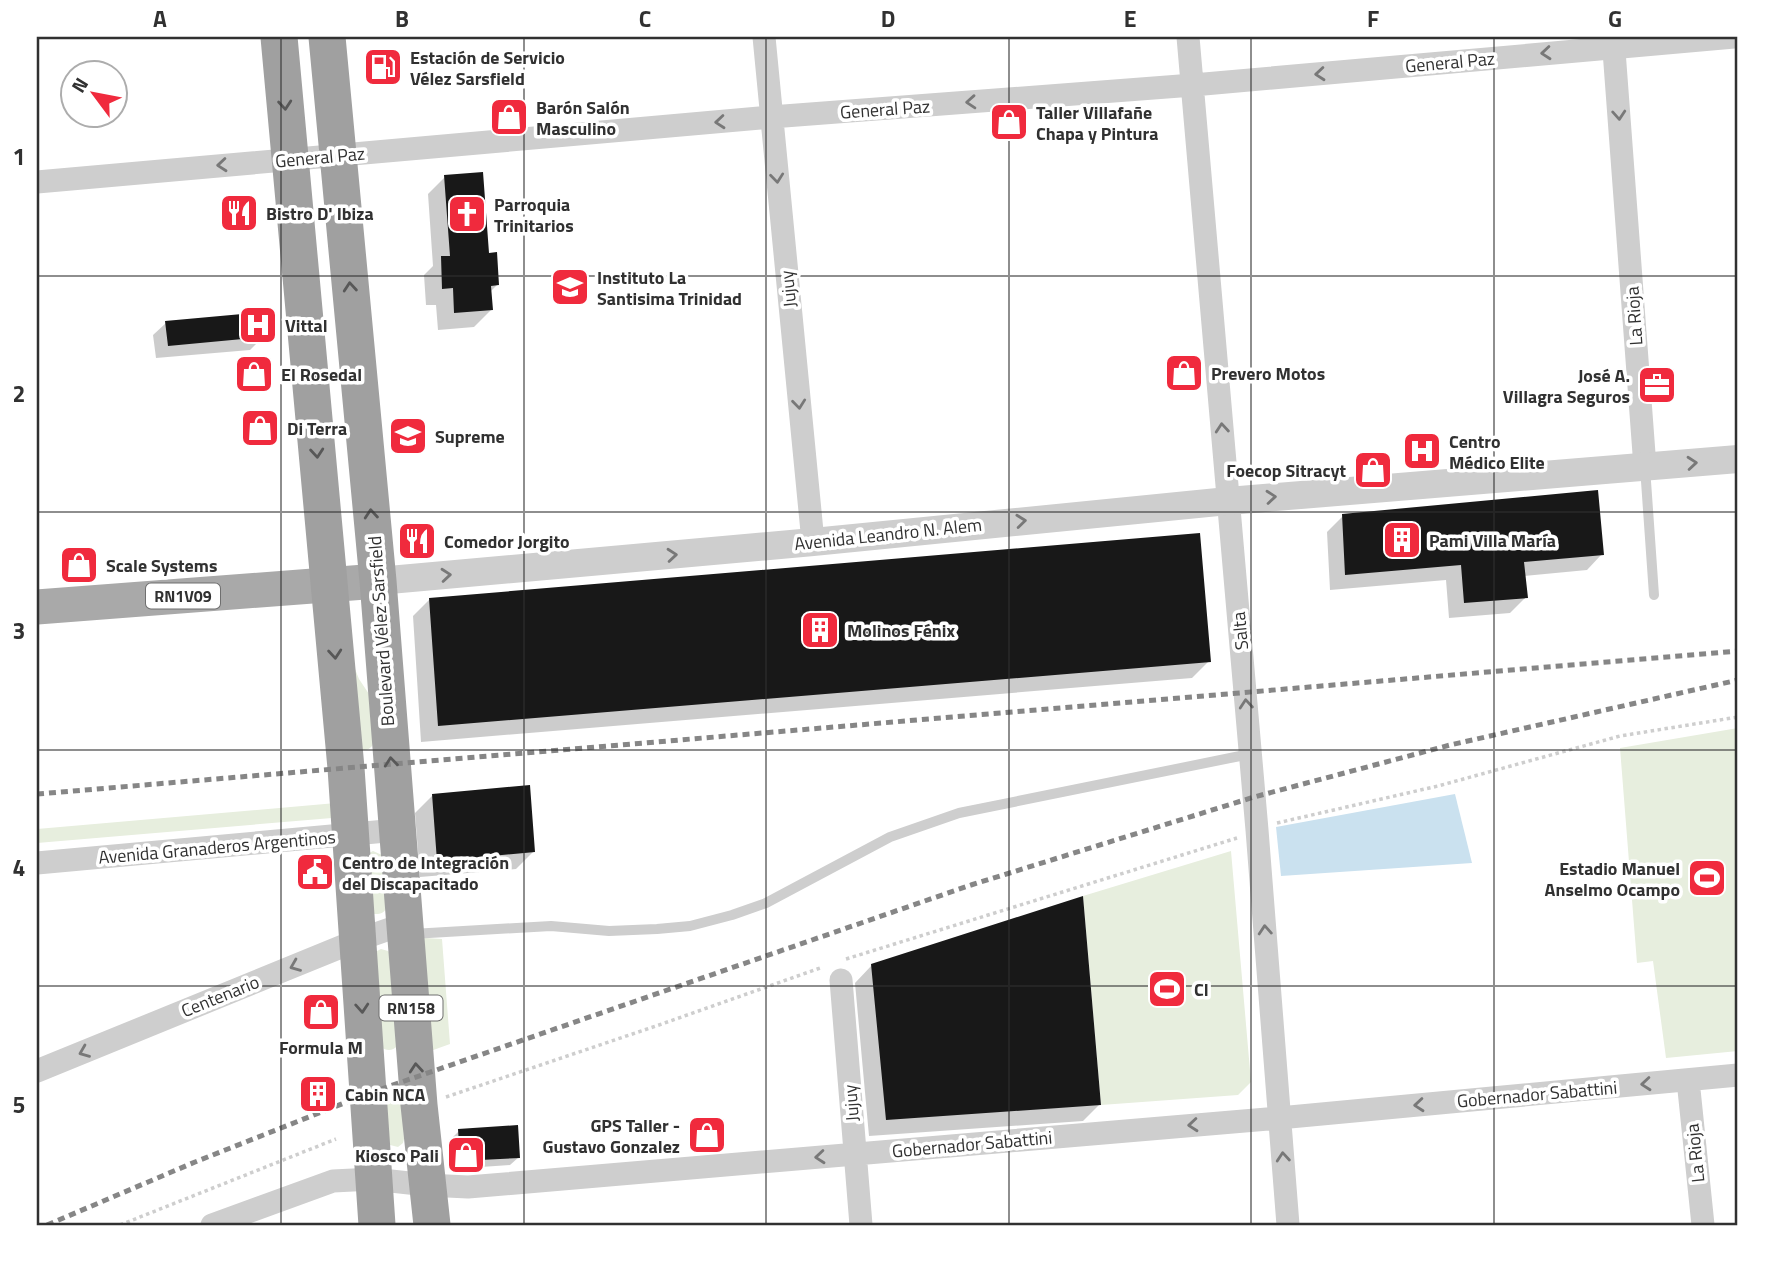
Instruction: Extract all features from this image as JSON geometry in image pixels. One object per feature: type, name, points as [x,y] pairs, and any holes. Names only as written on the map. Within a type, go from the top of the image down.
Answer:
[{"type":"highway","name":"RN158","points":[[279,37],[351,835],[377,1225]]},
{"type":"highway","name":"Boulevard Vélez Sarsfield","points":[[327,37],[378,582],[419,1105],[432,1225]]},
{"type":"main road","name":"Avenida Leandro N. Alem","points":[[37,607],[378,582]]},
{"type":"street","name":"Jujuy","points":[[764,37],[813,542]]},
{"type":"street","name":"Salta","points":[[1188,37],[1289,1225]]},
{"type":"street","name":"General Paz","points":[[37,182],[771,117],[1193,85],[1614,42],[1734,37]]},
{"type":"street","name":"La Rioja","points":[[1614,42],[1645,467]]},
{"type":"street","name":"Avenida Leandro N. Alem","points":[[378,582],[1228,501],[1738,459]]},
{"type":"street","name":"Avenida Granaderos Argentinos","points":[[37,863],[397,830]]},
{"type":"street","name":"Centenario","points":[[37,1072],[358,940],[405,929]]},
{"type":"street","name":"Jujuy","points":[[836,969],[861,1225]]},
{"type":"street","name":"Gobernador Sabattini","points":[[212,1225],[333,1181],[373,1179],[468,1187],[1279,1118],[1738,1075]]},
{"type":"street","name":"La Rioja","points":[[1688,1080],[1703,1225]]},
{"type":"lane","name":"La Rioja","points":[[1645,467],[1654,595]]},
{"type":"lane","points":[[405,929],[551,926],[609,931],[690,926],[766,903],[890,837],[959,813],[1250,754]]},
{"type":"path","points":[[419,1105],[1276,823],[1438,786],[1620,736],[1738,717]]},
{"type":"path","points":[[120,1225],[336,1139]]},
{"type":"green space","points":[[353,664],[369,694],[373,744],[366,750],[362,750]]},
{"type":"green space","points":[[1738,728],[1738,1051],[1666,1058],[1653,961],[1637,963],[1620,748]]},
{"type":"green space","points":[[336,803],[332,818],[37,843],[37,829]]},
{"type":"green space","points":[[373,851],[382,855],[386,908],[383,913],[378,914],[374,914],[367,854]]},
{"type":"green space","name":"Cl","points":[[1231,851],[1251,1082],[1238,1095],[1101,1105],[1083,896]]},
{"type":"green space","points":[[442,939],[450,1044],[425,1053],[421,940]]},
{"type":"green space","points":[[381,949],[390,953],[397,1046],[389,1050],[381,1047],[375,952]]},
{"type":"green space","points":[[393,1093],[402,1100],[404,1139],[398,1147],[390,1145],[389,1141],[386,1101]]},
{"type":"water","points":[[1455,794],[1472,863],[1281,876],[1276,827]]},
{"type":"building","name":"Parroquia Trinitarios","points":[[483,172],[489,253],[497,252],[499,285],[491,286],[493,310],[454,313],[453,288],[442,289],[441,256],[450,256],[444,175]]},
{"type":"building","points":[[263,312],[265,337],[168,346],[165,321]]},
{"type":"building","points":[[1598,490],[1604,555],[1524,562],[1528,598],[1464,603],[1461,565],[1345,575],[1342,514]]},
{"type":"building","name":"Molinos Fénix","points":[[1200,533],[1211,662],[438,726],[429,598]]},
{"type":"building","points":[[530,785],[535,852],[437,861],[432,794]]},
{"type":"building","points":[[1083,896],[1101,1105],[886,1120],[871,964]]},
{"type":"building","points":[[518,1125],[520,1158],[460,1161],[458,1129]]},
{"type":"railway","points":[[37,794],[1738,651]]},
{"type":"railway","points":[[47,1225],[195,1162],[367,1094],[971,885],[1254,797],[1450,745],[1738,680]]},
{"type":"place","name":"Estación de Servicio Vélez Sarsfield","points":[[383,67]]},
{"type":"place","name":"Barón Salón Masculino","points":[[509,117]]},
{"type":"place","name":"Taller Villafañe Chapa y Pintura","points":[[1009,122]]},
{"type":"place","name":"Bistro D' Ibiza","points":[[239,213]]},
{"type":"place","name":"Parroquia Trinitarios","points":[[467,214]]},
{"type":"place","name":"Instituto La Santisima Trinidad","points":[[570,287]]},
{"type":"place","name":"Vittal","points":[[258,325]]},
{"type":"place","name":"Prevero Motos","points":[[1184,373]]},
{"type":"place","name":"El Rosedal","points":[[254,374]]},
{"type":"place","name":"José A. Villagra Seguros","points":[[1657,385]]},
{"type":"place","name":"Di Terra","points":[[260,428]]},
{"type":"place","name":"Supreme","points":[[408,436]]},
{"type":"place","name":"Centro Médico Elite","points":[[1422,451]]},
{"type":"place","name":"Foecop Sitracyt","points":[[1373,470]]},
{"type":"place","name":"Pami Villa María","points":[[1402,540]]},
{"type":"place","name":"Comedor Jorgito","points":[[417,541]]},
{"type":"place","name":"Scale Systems","points":[[79,565]]},
{"type":"place","name":"Molinos Fénix","points":[[820,630]]},
{"type":"place","name":"Centro de Integración del Discapacitado","points":[[315,872]]},
{"type":"place","name":"Estadio Manuel Anselmo Ocampo","points":[[1707,878]]},
{"type":"place","name":"Cl","points":[[1167,989]]},
{"type":"place","name":"Formula M","points":[[321,1012]]},
{"type":"place","name":"Cabin NCA","points":[[318,1094]]},
{"type":"place","name":"GPS Taller - Gustavo Gonzalez","points":[[707,1135]]},
{"type":"place","name":"Kiosco Pali","points":[[466,1155]]}]
